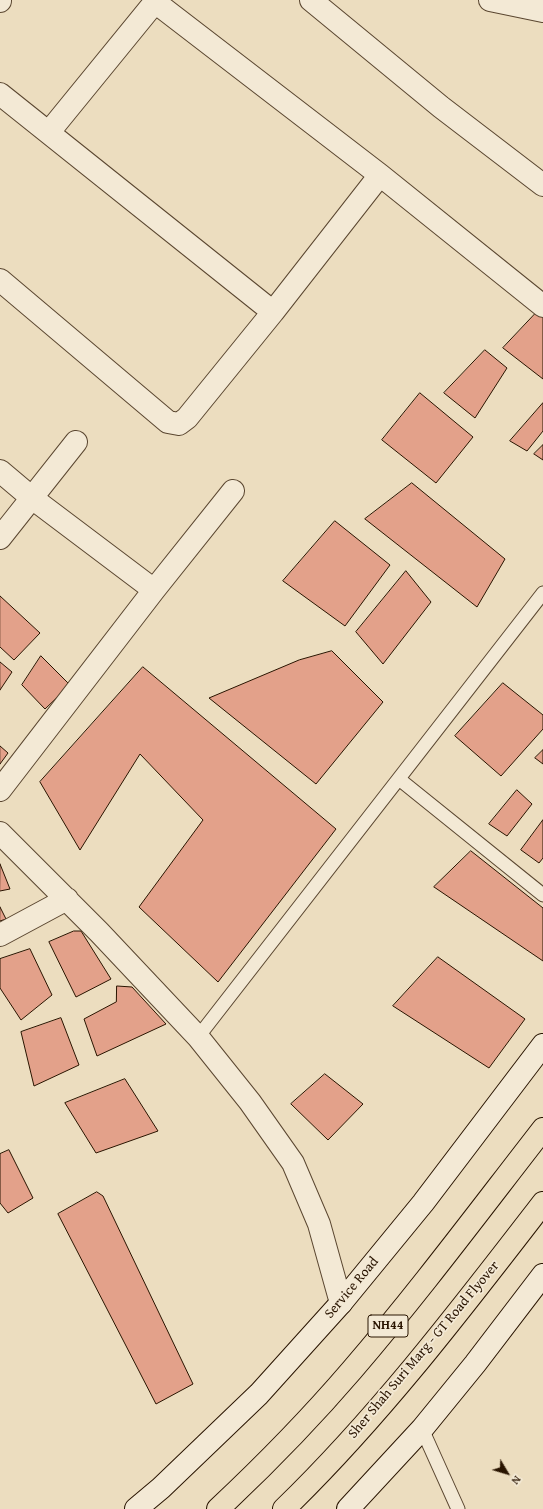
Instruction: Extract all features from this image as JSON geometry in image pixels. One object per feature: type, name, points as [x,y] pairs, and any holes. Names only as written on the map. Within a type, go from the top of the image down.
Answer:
[{"type":"highway","name":"NH44","points":[[218,1509],[272,1458],[352,1370],[435,1268],[543,1128]]},
{"type":"highway","name":"Sher Shah Suri Marg - GT Road Flyover","points":[[284,1509],[302,1492],[387,1399],[469,1299],[543,1203]]},
{"type":"street","points":[[311,0],[441,107],[542,184]]},
{"type":"street","points":[[490,0],[543,11]]},
{"type":"street","points":[[49,132],[156,1],[380,175],[543,306]]},
{"type":"street","points":[[0,94],[273,312]]},
{"type":"street","points":[[4,291],[168,422],[178,424],[187,418],[273,312],[380,175]]},
{"type":"street","points":[[0,538],[76,442]]},
{"type":"street","points":[[0,471],[32,498],[154,590]]},
{"type":"street","points":[[0,790],[154,590],[233,491]]},
{"type":"street","points":[[0,833],[67,899],[198,1037],[250,1102],[293,1163],[319,1224],[341,1303]]},
{"type":"street","points":[[0,935],[67,899]]},
{"type":"street","name":"Service Road","points":[[136,1509],[161,1488],[259,1394],[341,1303],[423,1203],[543,1045]]},
{"type":"street","points":[[348,1509],[422,1429],[475,1364],[543,1275]]},
{"type":"lane","points":[[198,1037],[543,593]]},
{"type":"lane","points":[[399,779],[543,894]]},
{"type":"lane","points":[[422,1429],[458,1509]]},
{"type":"building","points":[[537,312],[543,317],[543,379],[503,348]]},
{"type":"building","points":[[485,350],[507,368],[475,418],[444,393]]},
{"type":"building","points":[[420,393],[473,437],[436,483],[382,440]]},
{"type":"building","points":[[543,403],[543,431],[527,451],[510,441]]},
{"type":"building","points":[[543,445],[543,460],[534,454]]},
{"type":"building","points":[[412,483],[505,559],[477,607],[365,519]]},
{"type":"building","points":[[335,521],[390,565],[345,626],[283,581]]},
{"type":"building","points":[[406,571],[431,602],[383,664],[356,632]]},
{"type":"building","points":[[0,596],[40,633],[14,660],[0,647]]},
{"type":"building","points":[[332,651],[383,702],[316,784],[209,698],[299,660]]},
{"type":"building","points":[[41,656],[70,685],[45,709],[22,685]]},
{"type":"building","points":[[0,662],[12,672],[0,690]]},
{"type":"building","points":[[143,667],[336,829],[218,982],[139,907],[203,820],[140,754],[80,850],[40,782]]},
{"type":"building","points":[[503,683],[543,715],[543,729],[501,776],[455,736]]},
{"type":"building","points":[[0,746],[8,753],[0,764]]},
{"type":"building","points":[[543,750],[543,764],[535,758]]},
{"type":"building","points":[[517,790],[532,804],[507,836],[489,824]]},
{"type":"building","points":[[543,820],[543,858],[539,863],[521,850]]},
{"type":"building","points":[[471,851],[543,908],[543,961],[434,887]]},
{"type":"building","points":[[0,864],[10,889],[0,891]]},
{"type":"building","points":[[0,907],[6,919],[0,921]]},
{"type":"building","points":[[74,931],[81,931],[111,979],[76,997],[49,942]]},
{"type":"building","points":[[30,949],[52,995],[21,1020],[0,988],[0,959]]},
{"type":"building","points":[[438,957],[525,1019],[489,1068],[393,1006]]},
{"type":"building","points":[[117,986],[132,987],[166,1024],[97,1056],[84,1019],[116,1002]]},
{"type":"building","points":[[61,1018],[79,1065],[34,1086],[21,1032]]},
{"type":"building","points":[[325,1074],[363,1104],[328,1140],[291,1104]]},
{"type":"building","points":[[125,1079],[158,1131],[96,1153],[65,1103]]},
{"type":"building","points":[[9,1150],[33,1198],[8,1213],[0,1203],[0,1154]]},
{"type":"building","points":[[97,1192],[103,1196],[193,1384],[156,1404],[58,1214]]}]
